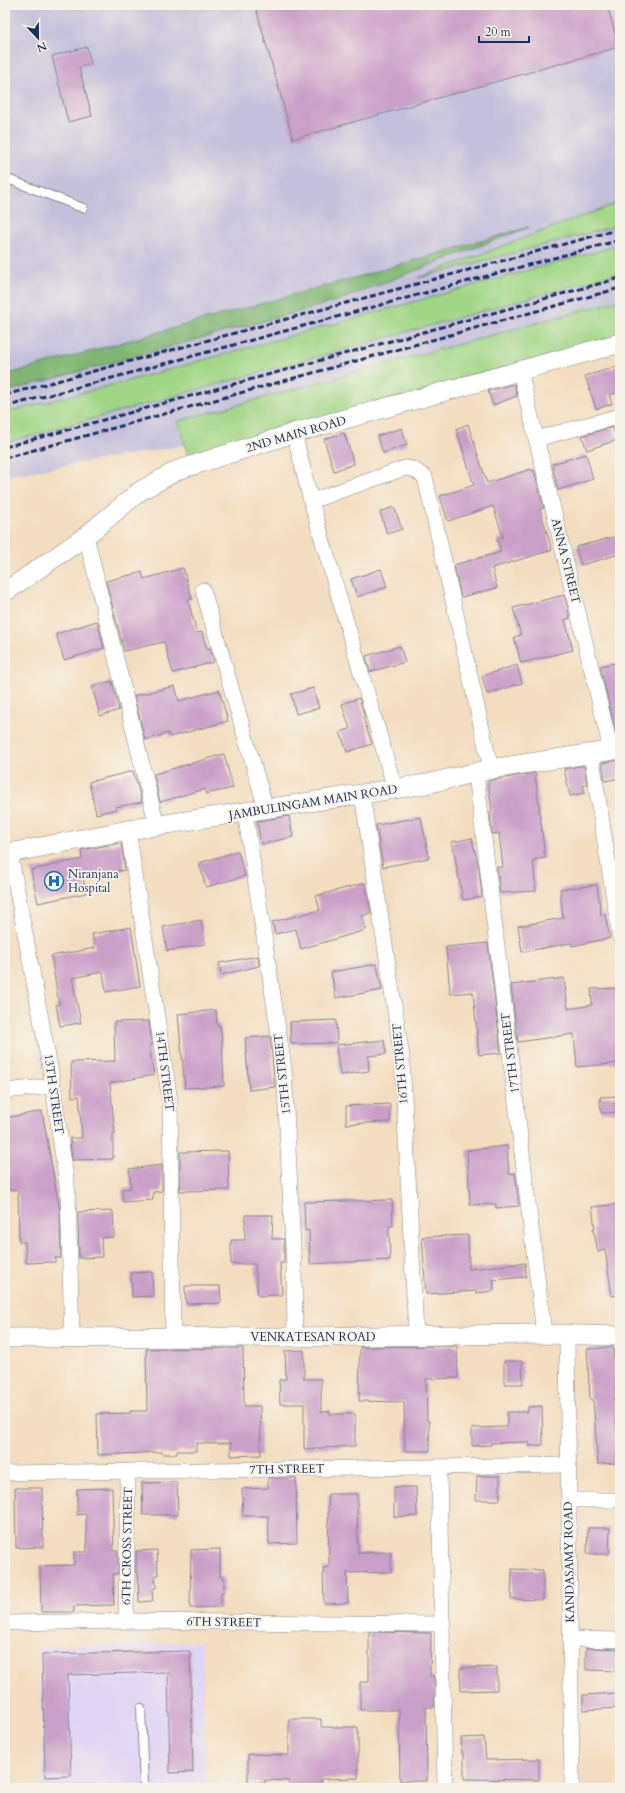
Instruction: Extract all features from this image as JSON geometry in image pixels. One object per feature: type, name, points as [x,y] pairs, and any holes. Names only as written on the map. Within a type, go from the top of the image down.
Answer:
[{"type":"street","name":"2ND MAIN ROAD","points":[[5,592],[86,536],[140,491],[178,470],[294,433],[620,343]]},
{"type":"street","name":"ANNA STREET","points":[[520,371],[616,750]]},
{"type":"street","points":[[536,439],[620,416]]},
{"type":"street","points":[[294,433],[311,501],[395,789]]},
{"type":"street","name":"17TH STREET","points":[[311,501],[405,468],[413,469],[425,477],[483,771],[544,1334]]},
{"type":"street","points":[[86,536],[157,826]]},
{"type":"street","points":[[203,590],[266,809]]},
{"type":"street","name":"JAMBULINGAM MAIN ROAD","points":[[8,853],[128,830],[426,784],[483,771],[616,750]]},
{"type":"street","points":[[591,753],[620,937]]},
{"type":"street","name":"16TH STREET","points":[[362,794],[402,1057],[416,1336]]},
{"type":"street","name":"15TH STREET","points":[[245,812],[284,1068],[294,1269],[295,1337]]},
{"type":"street","name":"14TH STREET","points":[[128,830],[170,1101],[173,1338]]},
{"type":"street","name":"13TH STREET","points":[[8,853],[53,1086],[68,1193],[72,1338]]},
{"type":"street","points":[[5,1091],[53,1086]]},
{"type":"street","name":"VENKATESAN ROAD","points":[[5,1338],[173,1338],[544,1334],[567,1336],[620,1336]]},
{"type":"street","name":"KANDASAMY ROAD","points":[[567,1336],[572,1788]]},
{"type":"street","name":"7TH STREET","points":[[5,1473],[568,1465]]},
{"type":"street","points":[[439,1467],[445,1788]]},
{"type":"street","name":"6TH CROSS STREET","points":[[126,1621],[128,1472]]},
{"type":"street","points":[[569,1500],[620,1500]]},
{"type":"street","name":"6TH STREET","points":[[5,1623],[126,1621],[443,1624]]},
{"type":"street","points":[[570,1639],[620,1640]]},
{"type":"lane","points":[[5,178],[83,208]]},
{"type":"lane","points":[[141,1708],[144,1788]]},
{"type":"shaded area","points":[[5,5],[620,5],[620,323],[186,445],[5,476]]},
{"type":"shaded area","points":[[202,1642],[206,1788],[43,1788],[39,1647]]},
{"type":"green space","points":[[620,202],[620,225],[418,278]]},
{"type":"green space","points":[[529,227],[334,302],[5,392],[5,375],[364,275]]},
{"type":"green space","points":[[620,245],[620,273],[5,443],[5,413],[131,380]]},
{"type":"green space","points":[[620,300],[620,335],[190,459],[178,421]]},
{"type":"building","points":[[255,5],[607,5],[619,47],[293,139]]},
{"type":"building","points":[[87,47],[91,64],[79,67],[92,116],[68,122],[52,56]]},
{"type":"building","points":[[620,366],[620,392],[609,395],[612,404],[596,409],[585,376]]},
{"type":"building","points":[[514,384],[517,396],[493,405],[488,391]]},
{"type":"building","points":[[468,424],[487,483],[531,469],[532,471],[534,470],[544,508],[540,509],[552,550],[492,568],[497,588],[461,597],[454,565],[501,552],[497,539],[503,537],[493,506],[448,521],[440,496],[474,485],[456,429]]},
{"type":"building","points":[[613,427],[617,440],[587,450],[582,436]]},
{"type":"building","points":[[402,428],[407,445],[383,453],[377,436]]},
{"type":"building","points":[[344,433],[354,464],[334,471],[324,439]]},
{"type":"building","points":[[586,454],[593,479],[558,490],[552,464]]},
{"type":"building","points":[[394,507],[402,529],[387,534],[380,512]]},
{"type":"building","points":[[617,536],[620,545],[620,554],[581,565],[576,547]]},
{"type":"building","points":[[183,568],[192,599],[188,600],[197,633],[202,632],[207,649],[210,648],[214,662],[173,673],[164,642],[124,651],[106,581],[142,572],[144,579]]},
{"type":"building","points":[[381,569],[387,587],[357,597],[351,579]]},
{"type":"building","points":[[564,595],[570,618],[565,620],[573,650],[521,663],[514,637],[521,635],[513,608]]},
{"type":"building","points":[[97,621],[104,648],[64,660],[56,634]]},
{"type":"building","points":[[400,646],[405,662],[370,672],[366,656]]},
{"type":"building","points":[[620,662],[620,738],[617,738],[600,666]]},
{"type":"building","points":[[517,665],[522,683],[487,694],[482,676]]},
{"type":"building","points":[[112,681],[119,710],[100,716],[92,687]]},
{"type":"building","points":[[175,686],[179,701],[219,690],[228,721],[170,737],[168,733],[145,740],[134,696]]},
{"type":"building","points":[[313,688],[319,708],[296,714],[291,694]]},
{"type":"building","points":[[359,698],[365,717],[363,717],[372,744],[347,752],[340,732],[350,729],[342,704]]},
{"type":"building","points":[[224,754],[233,788],[206,794],[205,789],[160,802],[154,774]]},
{"type":"building","points":[[620,760],[620,778],[605,781],[602,763]]},
{"type":"building","points":[[584,766],[587,785],[583,785],[585,793],[570,796],[564,769]]},
{"type":"building","points":[[133,771],[142,802],[116,807],[117,809],[96,814],[89,782]]},
{"type":"building","points":[[535,773],[545,858],[533,860],[536,891],[500,893],[497,867],[503,867],[499,833],[492,834],[490,812],[492,812],[488,781]]},
{"type":"building","points":[[289,816],[293,837],[261,844],[257,821]]},
{"type":"building","points":[[421,817],[429,858],[383,867],[376,825]]},
{"type":"building","points":[[472,838],[479,869],[482,897],[463,900],[452,842]]},
{"type":"building","points":[[121,843],[125,870],[83,877],[86,893],[38,903],[31,870],[82,859],[81,850]]},
{"type":"building","points":[[238,851],[245,876],[206,887],[199,863]]},
{"type":"building","points":[[365,883],[371,913],[362,916],[366,930],[301,949],[296,929],[275,934],[272,922],[320,910],[316,896]]},
{"type":"building","points":[[597,885],[601,915],[605,914],[610,938],[572,946],[571,943],[522,952],[518,926],[563,918],[560,889]]},
{"type":"building","points":[[201,920],[205,944],[167,951],[163,927]]},
{"type":"building","points":[[131,927],[140,986],[106,992],[103,972],[72,978],[81,1023],[60,1026],[56,1005],[59,1004],[51,956],[95,948],[92,934]]},
{"type":"building","points":[[488,943],[501,1053],[479,1055],[473,992],[450,994],[446,947]]},
{"type":"building","points":[[258,956],[259,966],[221,975],[219,963]]},
{"type":"building","points":[[377,964],[382,990],[336,998],[331,972]]},
{"type":"building","points":[[564,978],[568,1009],[592,1005],[591,989],[619,988],[620,1063],[577,1067],[574,1034],[518,1042],[511,985]]},
{"type":"building","points":[[216,1010],[217,1025],[220,1025],[222,1040],[224,1086],[185,1088],[178,1014]]},
{"type":"building","points":[[336,1020],[337,1043],[291,1044],[290,1022]]},
{"type":"building","points":[[149,1021],[152,1045],[149,1046],[154,1075],[110,1083],[115,1134],[113,1134],[113,1159],[72,1160],[70,1138],[82,1138],[79,1096],[72,1097],[71,1062],[115,1061],[114,1022]]},
{"type":"building","points":[[270,1036],[275,1087],[249,1090],[245,1038]]},
{"type":"building","points":[[384,1040],[386,1054],[368,1056],[369,1071],[340,1075],[336,1045]]},
{"type":"building","points":[[620,1096],[620,1112],[601,1113],[600,1097]]},
{"type":"building","points":[[390,1104],[390,1122],[346,1124],[346,1106]]},
{"type":"building","points":[[42,1111],[60,1212],[61,1258],[55,1258],[55,1262],[26,1263],[25,1242],[19,1242],[18,1190],[5,1190],[5,1118]]},
{"type":"building","points":[[507,1146],[509,1174],[515,1173],[519,1206],[496,1208],[496,1204],[470,1205],[467,1150]]},
{"type":"building","points":[[228,1151],[229,1190],[180,1191],[180,1152]]},
{"type":"building","points":[[162,1165],[162,1191],[153,1192],[153,1200],[123,1202],[122,1189],[131,1188],[129,1169]]},
{"type":"building","points":[[392,1200],[393,1226],[389,1226],[390,1260],[310,1264],[309,1230],[305,1231],[304,1202]]},
{"type":"building","points":[[620,1204],[620,1295],[612,1296],[605,1250],[598,1252],[593,1228],[595,1228],[592,1207]]},
{"type":"building","points":[[113,1211],[114,1237],[101,1238],[102,1257],[79,1258],[78,1212]]},
{"type":"building","points":[[245,1215],[273,1215],[272,1239],[284,1239],[284,1263],[280,1263],[282,1295],[258,1296],[255,1264],[231,1264],[231,1240],[245,1240]]},
{"type":"building","points":[[468,1235],[469,1269],[525,1263],[526,1277],[493,1280],[494,1291],[476,1293],[476,1291],[426,1294],[422,1237]]},
{"type":"building","points":[[152,1272],[153,1296],[132,1297],[131,1273]]},
{"type":"building","points":[[185,1286],[220,1286],[221,1303],[186,1304]]},
{"type":"building","points":[[457,1346],[458,1378],[426,1379],[427,1421],[429,1421],[430,1451],[405,1451],[404,1402],[359,1401],[360,1347]]},
{"type":"building","points":[[613,1347],[617,1398],[614,1398],[620,1463],[598,1464],[593,1400],[590,1400],[587,1349]]},
{"type":"building","points":[[243,1348],[244,1406],[260,1406],[261,1455],[231,1456],[231,1443],[196,1443],[196,1451],[177,1451],[177,1454],[162,1454],[162,1452],[98,1455],[97,1414],[147,1411],[146,1349]]},
{"type":"building","points":[[304,1350],[304,1379],[321,1379],[321,1412],[330,1411],[330,1414],[355,1414],[355,1446],[304,1449],[304,1404],[280,1404],[279,1380],[286,1379],[285,1351]]},
{"type":"building","points":[[504,1361],[522,1361],[523,1384],[504,1384]]},
{"type":"building","points":[[542,1406],[543,1445],[529,1446],[529,1442],[491,1443],[491,1445],[472,1446],[472,1428],[507,1427],[507,1412],[528,1412],[528,1407]]},
{"type":"building","points":[[477,1476],[500,1476],[500,1500],[476,1500]]},
{"type":"building","points":[[268,1478],[296,1478],[297,1543],[269,1544],[268,1516],[243,1516],[242,1489],[268,1488]]},
{"type":"building","points":[[177,1482],[178,1515],[143,1515],[142,1483]]},
{"type":"building","points":[[394,1487],[416,1487],[417,1516],[394,1517]]},
{"type":"building","points":[[15,1488],[42,1488],[43,1547],[16,1548]]},
{"type":"building","points":[[112,1488],[114,1551],[118,1551],[118,1574],[113,1574],[114,1605],[74,1606],[74,1612],[41,1612],[40,1566],[74,1565],[74,1552],[87,1552],[86,1514],[77,1515],[77,1489]]},
{"type":"building","points":[[328,1494],[357,1494],[358,1553],[391,1552],[391,1572],[347,1573],[348,1603],[324,1604],[323,1568],[329,1567]]},
{"type":"building","points":[[588,1528],[610,1528],[609,1554],[587,1554]]},
{"type":"building","points":[[220,1549],[220,1577],[224,1577],[224,1592],[221,1592],[221,1607],[190,1608],[191,1550]]},
{"type":"building","points":[[157,1550],[158,1575],[155,1575],[156,1588],[152,1589],[153,1601],[139,1602],[138,1573],[136,1573],[136,1551]]},
{"type":"building","points":[[512,1569],[543,1570],[543,1600],[511,1599]]},
{"type":"building","points":[[369,1632],[431,1633],[430,1676],[434,1676],[434,1707],[426,1707],[427,1781],[400,1781],[399,1710],[360,1710],[360,1682],[369,1682]]},
{"type":"building","points":[[586,1648],[620,1649],[620,1671],[586,1670]]},
{"type":"building","points":[[190,1651],[193,1772],[170,1773],[168,1672],[68,1675],[71,1776],[45,1777],[42,1654]]},
{"type":"building","points":[[497,1667],[497,1690],[461,1691],[460,1668]]},
{"type":"building","points":[[620,1693],[620,1708],[583,1710],[583,1695]]},
{"type":"building","points":[[289,1719],[321,1719],[321,1727],[358,1727],[358,1778],[321,1779],[321,1787],[289,1787],[289,1781],[265,1780],[265,1783],[248,1783],[248,1754],[289,1755]]},
{"type":"building","points":[[484,1737],[486,1760],[539,1759],[539,1780],[464,1779],[464,1754],[462,1754],[461,1738]]},
{"type":"railway","points":[[5,395],[620,229]]},
{"type":"railway","points":[[5,407],[620,240]]},
{"type":"railway","points":[[5,447],[620,278]]},
{"type":"railway","points":[[5,458],[620,288]]},
{"type":"place","name":"Niranjana Hospital","points":[[54,881]]}]
